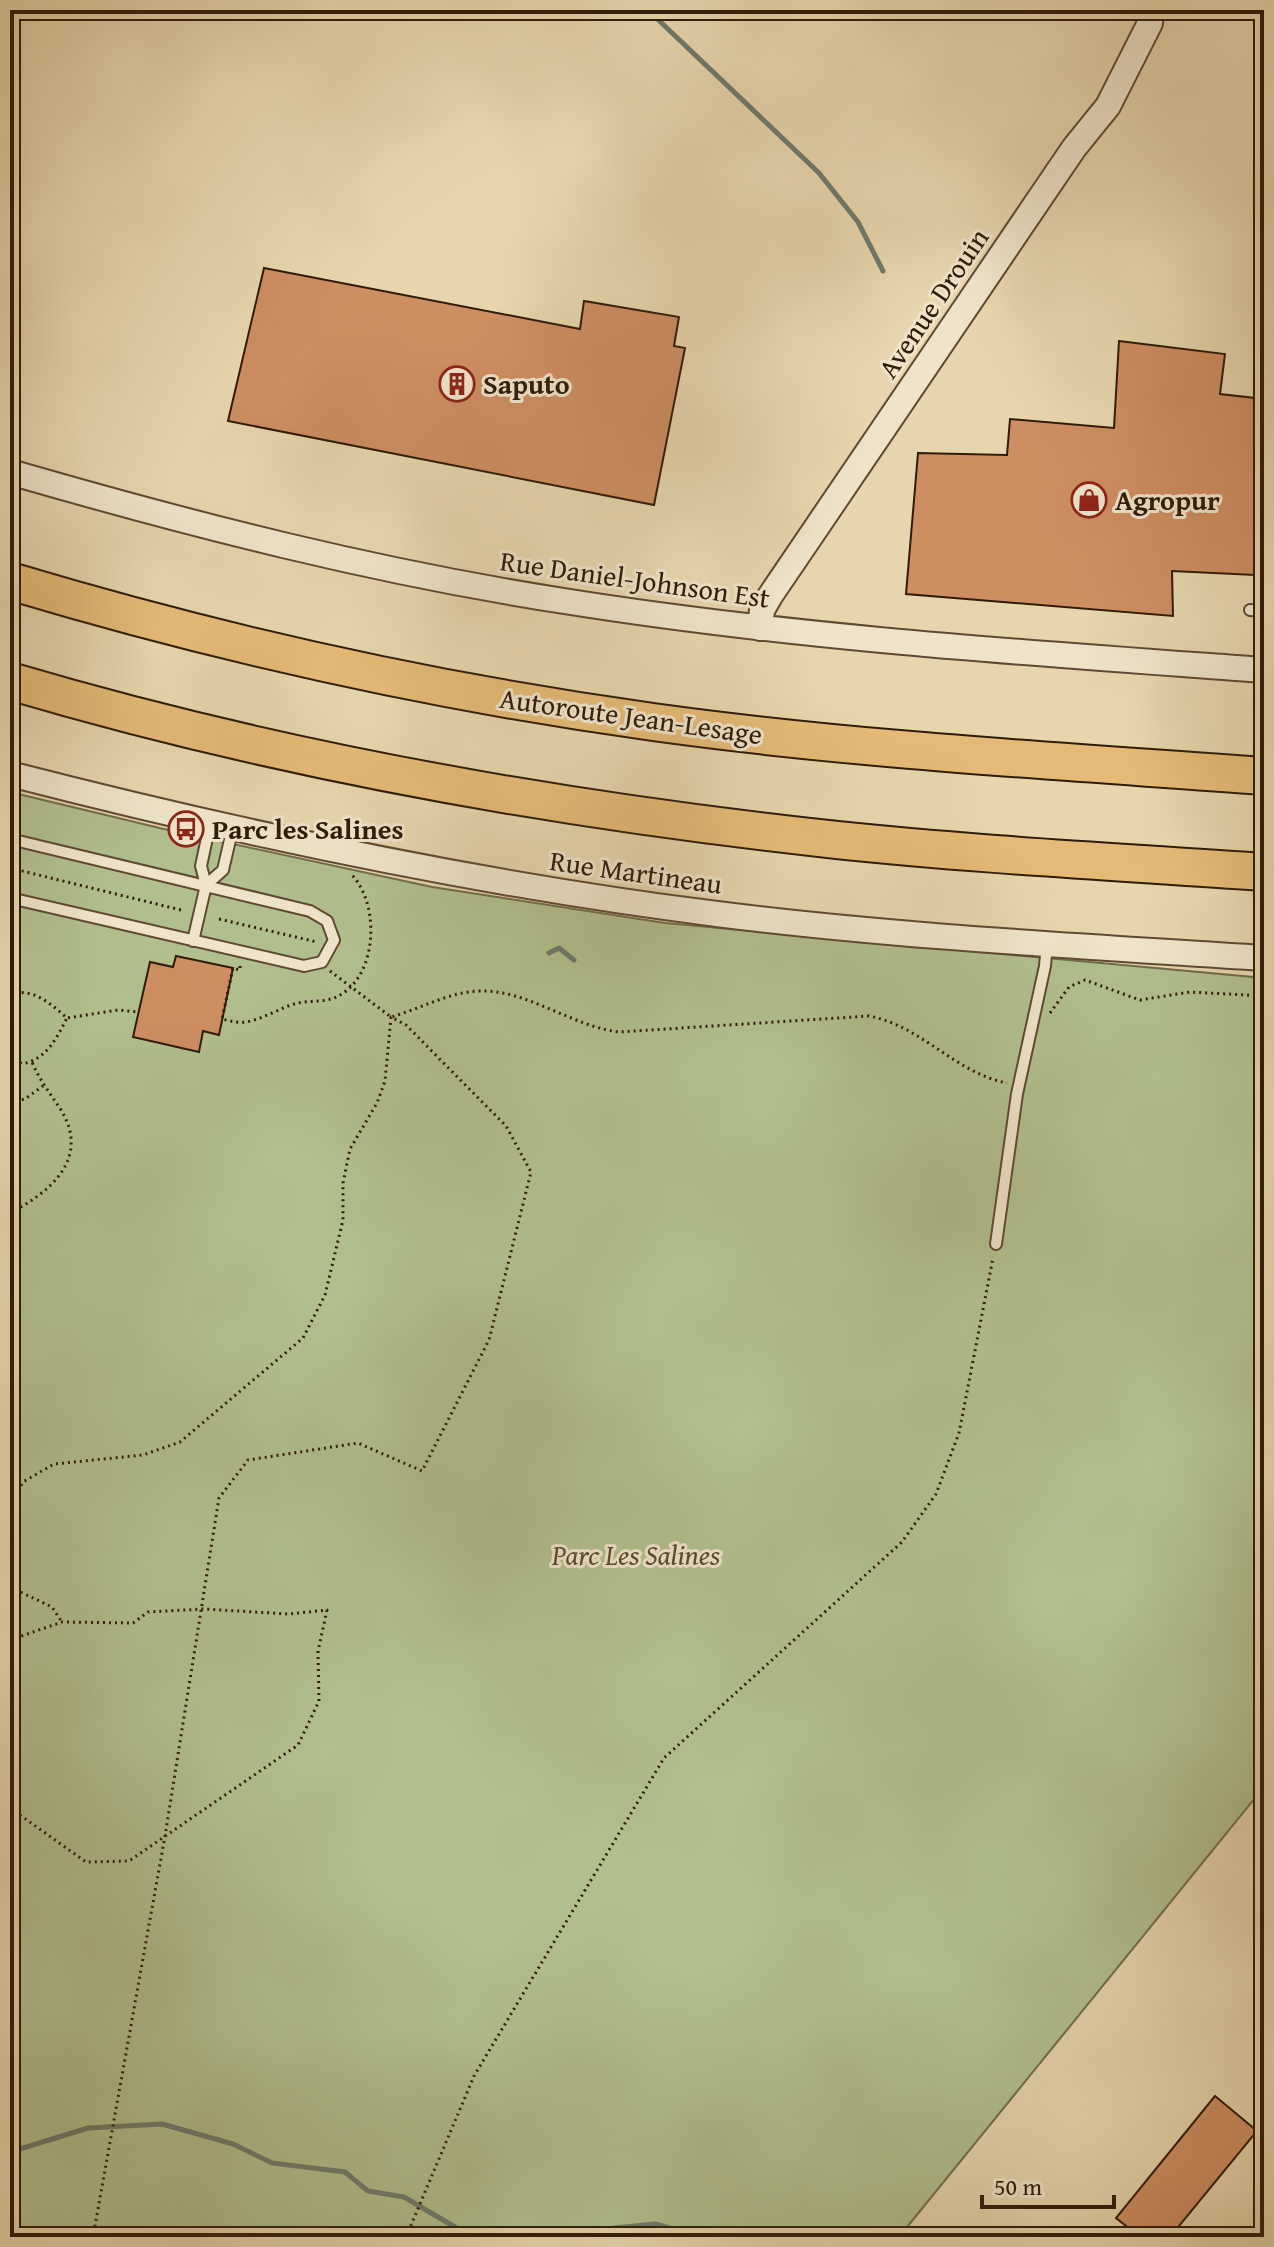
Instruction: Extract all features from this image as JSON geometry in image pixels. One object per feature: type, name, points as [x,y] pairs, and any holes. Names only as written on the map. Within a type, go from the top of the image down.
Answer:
[{"type":"highway","name":"Autoroute Jean-Lesage","points":[[10,581],[297,656],[581,711],[855,745],[1264,776]]},
{"type":"highway","points":[[10,681],[311,757],[580,807],[874,844],[1264,872]]},
{"type":"street","name":"Avenue Drouin","points":[[760,628],[762,610],[770,596],[1074,148],[1108,106],[1150,23],[1151,10]]},
{"type":"street","name":"Rue Daniel-Johnson Est","points":[[10,472],[199,526],[354,562],[564,601],[760,628],[933,646],[1264,670]]},
{"type":"street","name":"Rue Martineau","points":[[10,774],[409,866],[633,903],[792,922],[1264,958]]},
{"type":"lane","points":[[1250,610],[1264,611]]},
{"type":"lane","points":[[206,885],[223,870],[222,825]]},
{"type":"lane","points":[[193,941],[206,885],[201,866],[222,825]]},
{"type":"lane","points":[[10,839],[317,913],[331,927],[333,946],[322,962],[312,966],[10,898]]},
{"type":"lane","points":[[996,1244],[1017,1094],[1045,966],[1047,943]]},
{"type":"path","points":[[10,868],[181,910]]},
{"type":"path","points":[[240,970],[233,968],[222,1019],[245,1022],[297,1003],[331,999],[349,987],[365,964],[371,933],[359,885],[344,871]]},
{"type":"path","points":[[219,919],[324,944]]},
{"type":"path","points":[[93,2237],[165,1836],[219,1498],[248,1460],[358,1443],[422,1471],[489,1340],[531,1172],[506,1126],[406,1025],[329,970]]},
{"type":"path","points":[[1045,1021],[1063,993],[1085,980],[1145,1001],[1190,992],[1264,996]]},
{"type":"path","points":[[10,995],[25,991],[67,1018],[118,1010],[138,1012]]},
{"type":"path","points":[[391,1017],[478,991],[505,994],[581,1023],[619,1032],[869,1016],[911,1032],[980,1075],[1010,1083]]},
{"type":"path","points":[[10,1507],[23,1482],[54,1464],[143,1455],[180,1442],[303,1338],[328,1280],[343,1220],[343,1183],[350,1149],[377,1103],[385,1081],[391,1017]]},
{"type":"path","points":[[10,1056],[22,1064],[32,1062],[55,1043],[67,1018]]},
{"type":"path","points":[[10,1213],[52,1187],[68,1161],[68,1126],[32,1062]]},
{"type":"path","points":[[10,1102],[25,1099],[43,1086]]},
{"type":"path","points":[[406,2236],[474,2076],[664,1758],[902,1542],[936,1494],[959,1433],[996,1244]]},
{"type":"path","points":[[10,1587],[52,1607],[62,1622]]},
{"type":"path","points":[[10,1640],[62,1622],[133,1623],[148,1612],[203,1609],[289,1614],[327,1610],[318,1651],[319,1701],[298,1745],[129,1861],[86,1862],[10,1808]]},
{"type":"green space","name":"Parc Les Salines","points":[[10,792],[432,887],[665,923],[1264,978],[1264,1787],[899,2237],[10,2237]]},
{"type":"building","name":"Saputo","points":[[264,268],[580,329],[584,301],[679,317],[674,346],[685,348],[654,505],[228,421]]},
{"type":"building","name":"Agropur","points":[[1119,341],[1225,354],[1220,394],[1264,399],[1264,547],[1256,546],[1255,575],[1172,571],[1173,616],[906,594],[918,453],[1007,455],[1010,419],[1114,428]]},
{"type":"building","points":[[176,956],[233,968],[219,1035],[203,1031],[199,1052],[133,1037],[150,962],[173,967]]},
{"type":"building","points":[[1215,2096],[1257,2131],[1170,2237],[1140,2237],[1116,2218]]},
{"type":"waterway","points":[[648,10],[819,173],[858,222],[883,271]]},
{"type":"waterway","points":[[549,953],[559,948],[574,960]]},
{"type":"waterway","points":[[10,2152],[88,2128],[162,2124],[233,2144],[272,2163],[345,2172],[368,2191],[404,2197],[472,2237]]},
{"type":"waterway","points":[[608,2237],[614,2228],[655,2224],[702,2237]]},
{"type":"place","name":"Saputo","points":[[457,384]]},
{"type":"place","name":"Agropur","points":[[1089,500]]},
{"type":"place","name":"Parc les Salines","points":[[186,829]]}]
